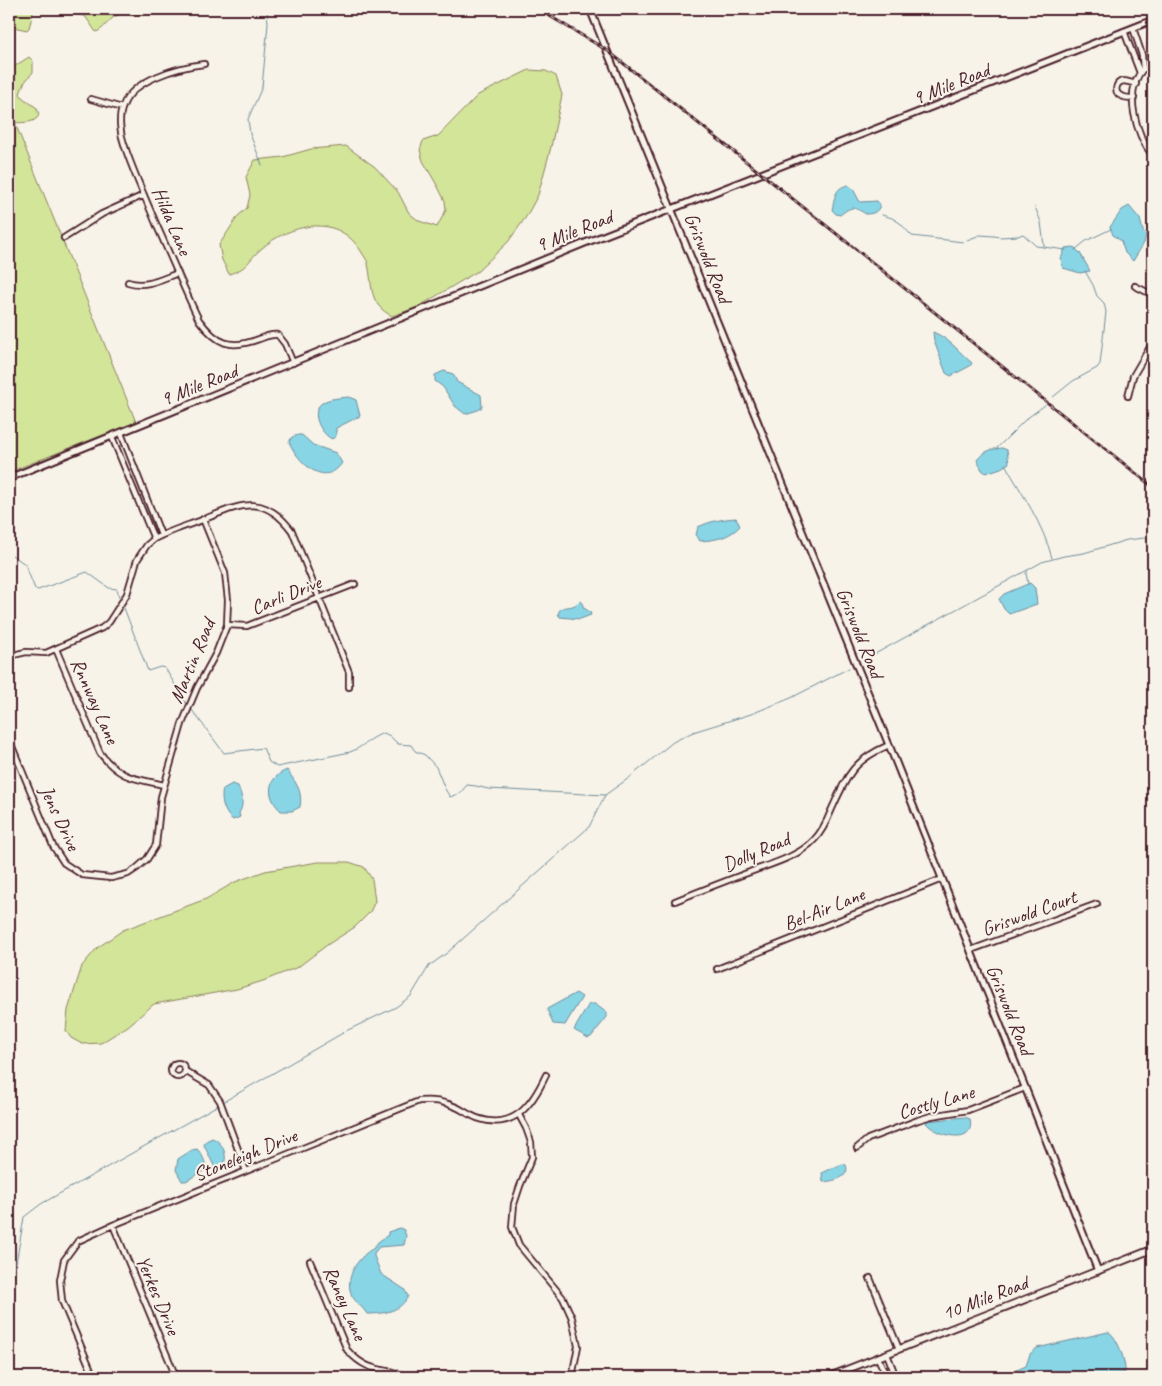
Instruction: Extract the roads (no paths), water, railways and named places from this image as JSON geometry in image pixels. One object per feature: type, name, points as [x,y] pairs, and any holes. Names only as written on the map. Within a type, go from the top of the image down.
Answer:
[{"type":"main road","name":"10 Mile Road","points":[[828,1377],[1153,1250]]},
{"type":"street","name":"Griswold Road","points":[[590,9],[889,745],[1098,1271]]},
{"type":"street","name":"9 Mile Road","points":[[9,478],[672,209],[1153,20]]},
{"type":"street","points":[[1133,28],[1142,55],[1142,71],[1136,84],[1134,98],[1135,121],[1145,145],[1153,156]]},
{"type":"street","points":[[1124,32],[1142,71]]},
{"type":"street","points":[[91,99],[122,108],[126,100],[140,85],[178,68],[204,64]]},
{"type":"street","points":[[1142,71],[1153,68]]},
{"type":"street","points":[[1134,98],[1120,96],[1116,92],[1116,87],[1125,81],[1136,84]]},
{"type":"street","name":"Hilda Lane","points":[[122,108],[120,126],[124,143],[144,195],[199,320],[209,334],[219,341],[231,345],[278,335],[285,344],[293,363]]},
{"type":"street","points":[[64,238],[102,214],[144,195]]},
{"type":"street","points":[[128,282],[137,285],[147,285],[178,273]]},
{"type":"street","points":[[1135,286],[1153,295]]},
{"type":"street","points":[[1128,396],[1133,376],[1153,342]]},
{"type":"street","points":[[121,433],[162,536]]},
{"type":"street","points":[[112,437],[154,539]]},
{"type":"street","points":[[9,656],[26,652],[46,653],[94,633],[109,622],[127,594],[137,560],[147,545],[154,539],[234,507],[254,505],[271,510],[292,531],[349,672],[349,687]]},
{"type":"street","name":"Martin Road","points":[[164,785],[182,724],[197,688],[216,653],[226,625],[228,600],[225,573],[203,519]]},
{"type":"street","name":"Carli Drive","points":[[226,625],[247,626],[355,584]]},
{"type":"street","name":"Rnnway Lane","points":[[56,649],[100,753],[107,762],[122,774],[164,785]]},
{"type":"street","name":"Jens Drive","points":[[9,739],[58,856],[64,864],[82,875],[103,878],[120,877],[137,868],[147,859],[156,845],[164,785]]},
{"type":"street","name":"Dolly Road","points":[[675,901],[770,864],[809,845],[823,828],[846,778],[853,768],[867,756],[889,745]]},
{"type":"street","name":"Bel-Air Lane","points":[[716,969],[942,879]]},
{"type":"street","name":"Griswold Court","points":[[971,950],[1096,904]]},
{"type":"street","points":[[185,1071],[209,1085],[220,1101],[246,1171]]},
{"type":"street","points":[[546,1075],[531,1103],[519,1115],[531,1142],[532,1156],[514,1204],[512,1227],[519,1245],[563,1298],[572,1318],[578,1346],[572,1377]]},
{"type":"street","name":"Costly Lane","points":[[856,1148],[868,1139],[918,1120],[931,1116],[962,1112],[1025,1088]]},
{"type":"street","name":"Stoneleigh Drive","points":[[94,1377],[62,1300],[60,1280],[64,1260],[78,1242],[113,1225],[419,1101],[436,1100],[476,1118],[492,1121],[510,1119],[519,1115]]},
{"type":"street","name":"Yerkes Drive","points":[[113,1225],[176,1377]]},
{"type":"street","name":"Raney Lane","points":[[310,1261],[347,1350],[354,1358],[369,1367],[408,1377]]},
{"type":"street","points":[[870,1278],[898,1349]]},
{"type":"street","points":[[887,1354],[896,1377]]},
{"type":"street","points":[[878,1358],[886,1377]]},
{"type":"water","points":[[848,185],[853,189],[860,202],[877,201],[880,205],[877,211],[866,214],[851,208],[840,215],[836,214],[832,210],[836,194],[840,188]]},
{"type":"water","points":[[1129,206],[1140,219],[1146,235],[1144,243],[1133,261],[1125,253],[1121,241],[1113,235],[1110,227],[1122,210]]},
{"type":"water","points":[[1074,247],[1080,253],[1090,271],[1080,273],[1063,268],[1061,259],[1065,248]]},
{"type":"water","points":[[933,332],[954,346],[972,363],[970,366],[951,376],[946,373],[934,341]]},
{"type":"water","points":[[444,371],[453,374],[457,382],[481,395],[482,407],[465,414],[455,406],[443,387],[435,381],[435,375]]},
{"type":"water","points":[[349,397],[356,400],[360,416],[336,428],[336,436],[332,439],[324,433],[318,422],[318,407],[328,400]]},
{"type":"water","points":[[302,435],[313,445],[336,453],[342,463],[335,470],[327,473],[312,470],[293,450],[289,442],[292,437]]},
{"type":"water","points":[[1002,448],[1007,450],[1009,463],[986,473],[982,470],[977,460],[982,454]]},
{"type":"water","points":[[736,518],[740,526],[726,536],[700,541],[696,535],[698,527]]},
{"type":"water","points":[[1030,583],[1035,588],[1037,604],[1009,614],[999,599],[1004,594]]},
{"type":"water","points":[[581,601],[584,608],[591,615],[580,619],[560,617],[558,614],[561,609],[576,605]]},
{"type":"water","points":[[287,770],[296,783],[301,801],[300,807],[292,811],[281,811],[273,800],[270,788],[275,778]]},
{"type":"water","points":[[232,784],[238,786],[242,803],[239,813],[240,817],[233,820],[225,810],[222,797],[223,789]]},
{"type":"water","points":[[576,993],[582,997],[565,1025],[553,1024],[547,1009]]},
{"type":"water","points":[[589,1004],[595,1004],[607,1013],[607,1017],[591,1037],[588,1038],[574,1030]]},
{"type":"water","points":[[965,1117],[970,1119],[970,1127],[967,1133],[962,1136],[946,1135],[931,1128],[926,1123],[927,1121]]},
{"type":"water","points":[[212,1138],[219,1142],[225,1153],[224,1164],[215,1168],[204,1145],[206,1141]]},
{"type":"water","points":[[197,1149],[204,1159],[205,1170],[186,1181],[182,1181],[176,1170],[178,1159]]},
{"type":"water","points":[[842,1164],[846,1165],[847,1169],[844,1176],[836,1180],[823,1182],[822,1173]]},
{"type":"water","points":[[400,1228],[404,1230],[406,1236],[404,1245],[379,1247],[374,1256],[381,1274],[404,1289],[408,1296],[401,1306],[396,1309],[385,1313],[367,1314],[352,1296],[350,1289],[351,1274],[363,1256],[388,1235],[388,1232]]},
{"type":"water","points":[[1108,1332],[1118,1343],[1125,1368],[1125,1372],[1122,1374],[1109,1377],[1007,1377],[1009,1373],[1026,1366],[1030,1354],[1037,1348]]},
{"type":"waterway","points":[[262,165],[250,134],[248,119],[262,87],[268,24],[267,9]]},
{"type":"waterway","points":[[1035,207],[1041,222],[1044,246]]},
{"type":"waterway","points":[[882,215],[900,223],[912,236],[963,242]]},
{"type":"waterway","points":[[1075,250],[1086,241],[1111,229]]},
{"type":"waterway","points":[[967,240],[980,235],[1000,237],[1023,234],[1036,246],[1066,250]]},
{"type":"waterway","points":[[1053,397],[1073,381],[1097,368],[1100,364],[1106,312],[1104,303],[1097,296],[1085,271]]},
{"type":"waterway","points":[[997,449],[1026,419],[1045,405]]},
{"type":"waterway","points":[[1005,464],[1038,521],[1052,558]]},
{"type":"waterway","points":[[864,660],[1042,562],[1084,553],[1127,540],[1153,537]]},
{"type":"waterway","points":[[9,553],[25,564],[35,589],[38,590],[87,572],[109,588],[117,589],[120,600]]},
{"type":"waterway","points":[[1028,571],[1026,573],[1028,584]]},
{"type":"waterway","points":[[124,608],[148,671],[160,667],[165,668],[186,703]]},
{"type":"waterway","points":[[223,1102],[348,1030],[396,1007],[411,996],[429,966],[447,953],[589,827],[605,795],[673,742],[693,732],[751,714],[791,698],[849,668]]},
{"type":"waterway","points":[[192,710],[224,753],[263,748],[269,762],[277,767],[350,752],[384,733],[398,744],[411,745],[415,751],[425,755],[436,767],[450,797],[460,793],[467,785],[488,789],[605,795]]},
{"type":"waterway","points":[[12,1377],[9,1358],[9,1318],[24,1217],[41,1204],[220,1104]]},
{"type":"railway","points":[[538,9],[608,51],[1153,487]]}]
